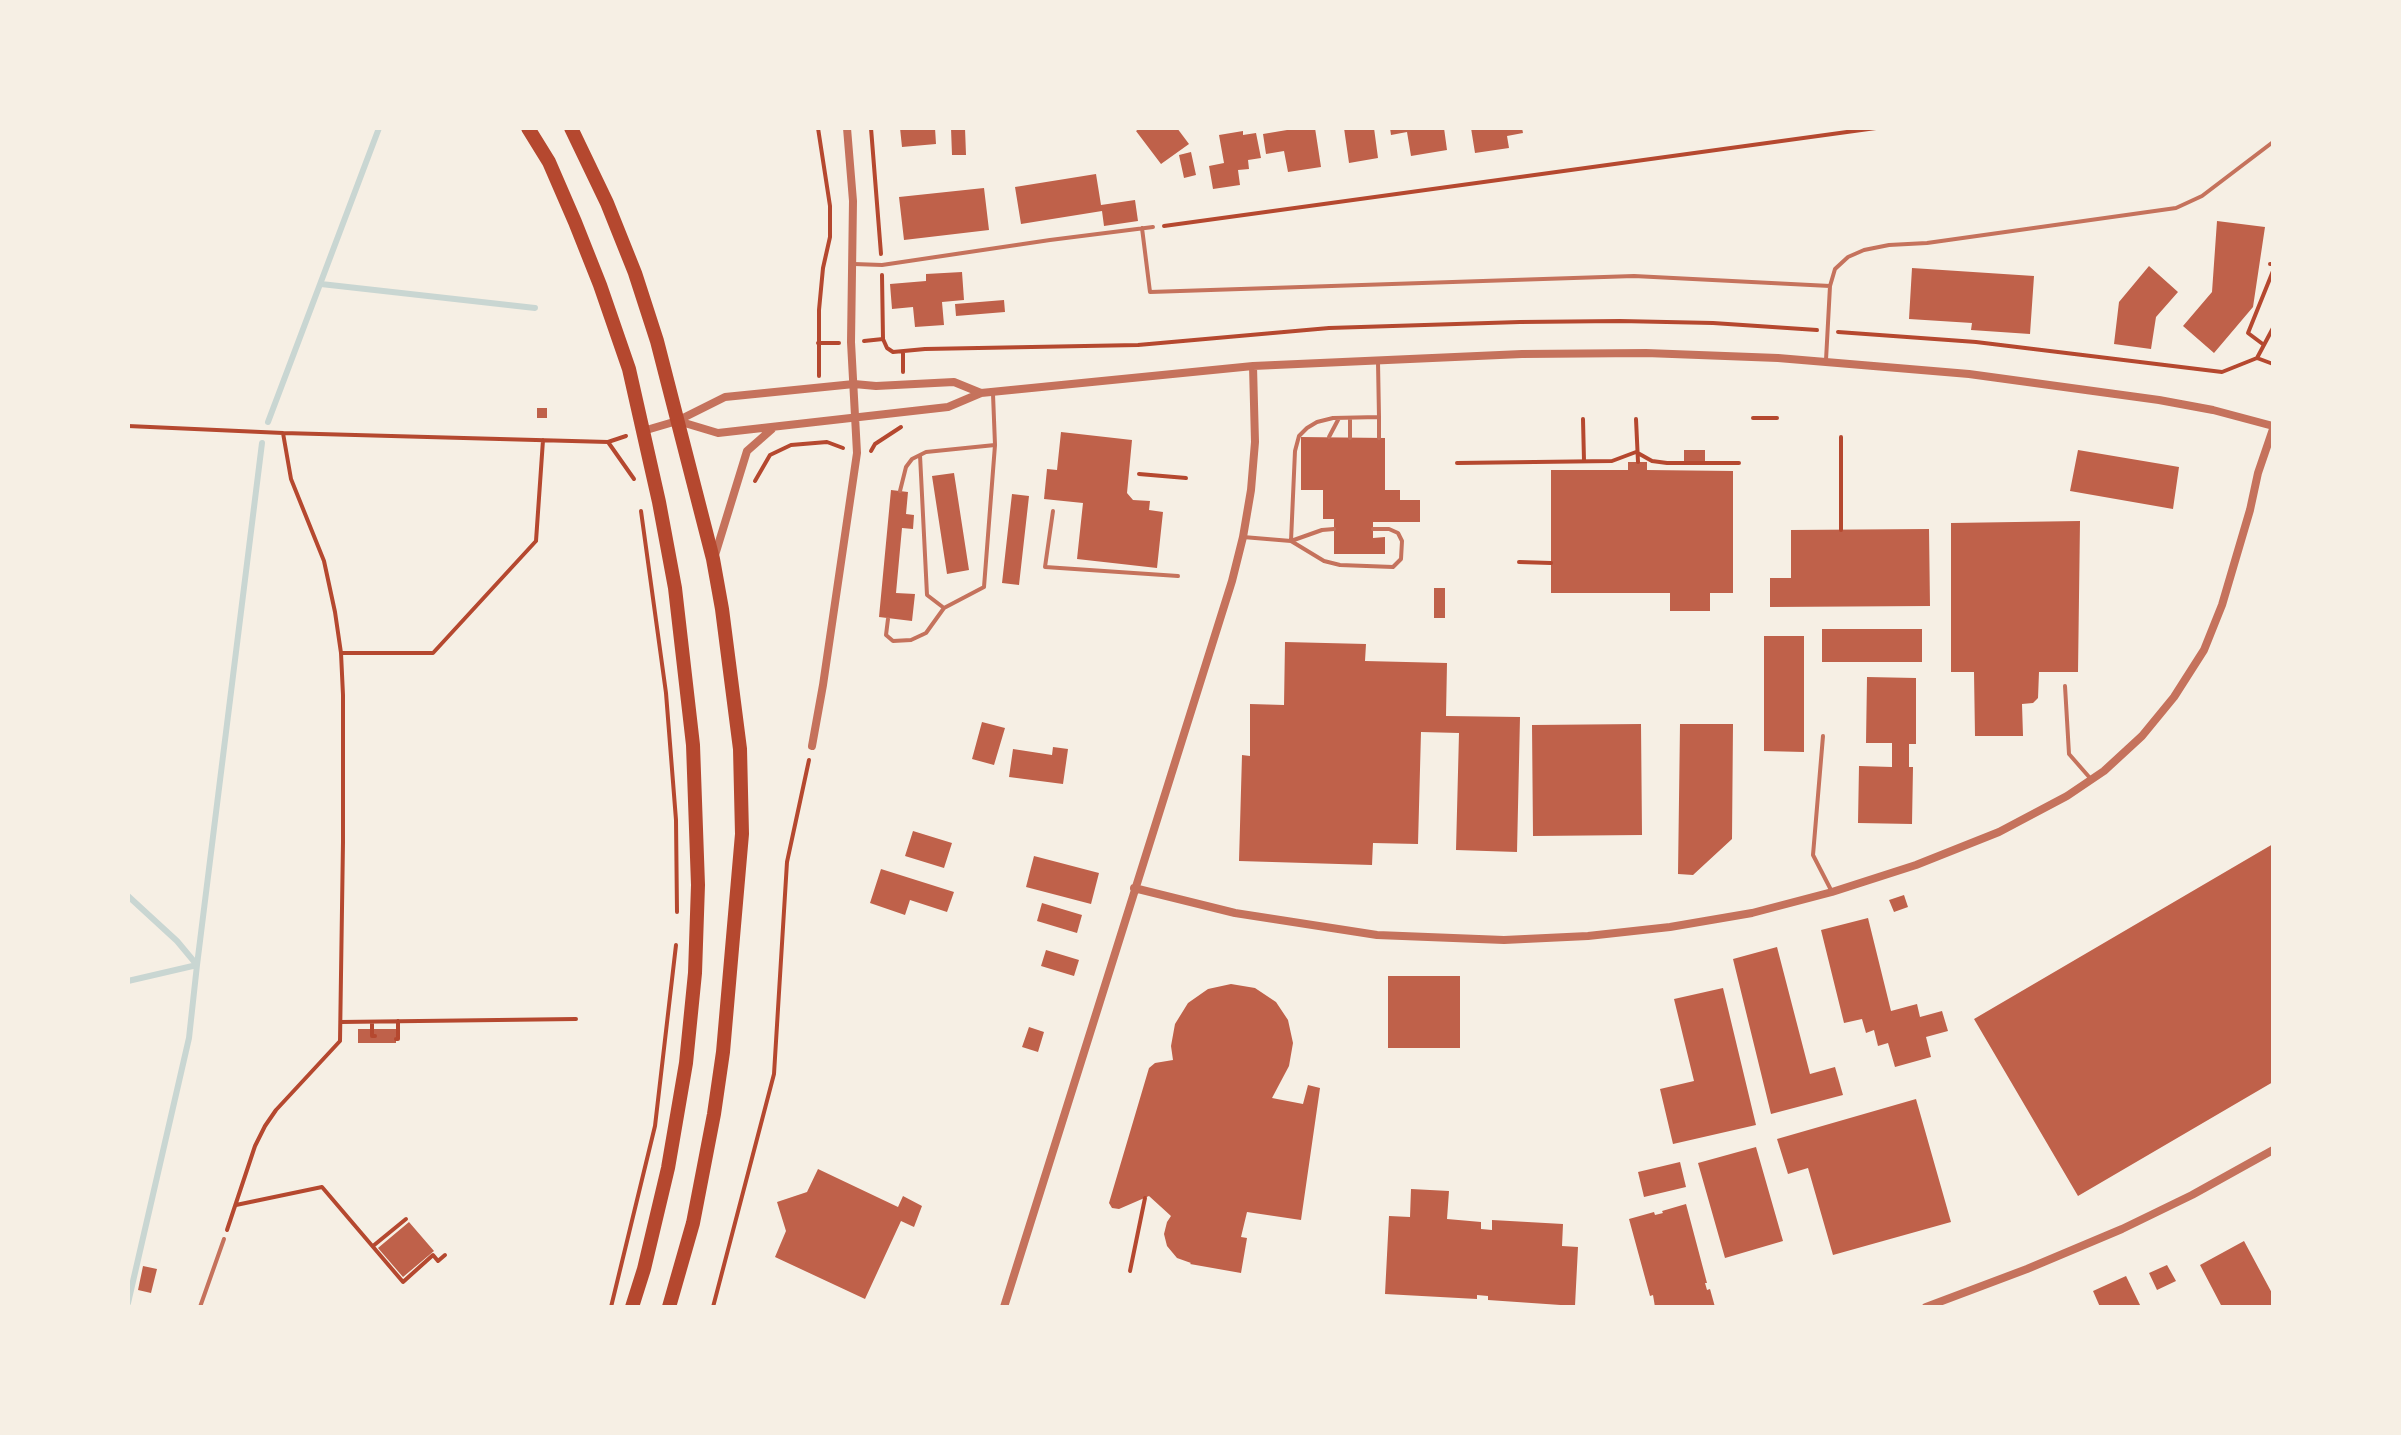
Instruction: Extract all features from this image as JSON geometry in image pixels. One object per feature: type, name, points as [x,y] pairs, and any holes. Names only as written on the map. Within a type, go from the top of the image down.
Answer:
[{"type":"main road","points":[[528,128],[549,162],[600,285],[629,369],[675,588],[693,745],[698,885],[695,973],[686,1063],[668,1168],[632,1307]]},
{"type":"main road","points":[[571,128],[607,203],[635,273],[657,341],[713,559],[740,749],[742,834],[731,974],[716,1099],[693,1223],[669,1307]]},
{"type":"street","points":[[812,746],[856,466],[853,201],[847,128]]},
{"type":"street","points":[[677,421],[718,433],[948,407],[981,393],[1253,366],[1522,354],[1646,353],[1754,357],[1969,374],[2159,400],[2213,410],[2273,428],[2222,605],[2204,650],[2174,697],[2142,736],[2092,779],[2055,803],[1999,832],[1916,865],[1752,913],[1670,927],[1588,936],[1504,940],[1377,935],[1235,913],[1134,888]]},
{"type":"street","points":[[1004,1307],[1199,688],[1243,537],[1255,442],[1253,366]]},
{"type":"street","points":[[643,431],[677,421],[725,397],[854,384],[876,386],[954,382],[981,393]]},
{"type":"street","points":[[713,559],[747,451],[773,428]]},
{"type":"street","points":[[1926,1307],[2122,1229],[2273,1150]]},
{"type":"lane","points":[[1826,362],[1830,286],[1835,269],[1848,257],[1864,250],[2176,208],[2189,204],[2273,142]]},
{"type":"lane","points":[[853,264],[882,265],[1153,227]]},
{"type":"lane","points":[[1142,228],[1150,292],[1634,276],[1830,286]]},
{"type":"lane","points":[[1378,360],[1379,438]]},
{"type":"lane","points":[[888,619],[886,635],[893,641],[911,640],[926,633],[944,608],[984,587],[995,445],[993,392]]},
{"type":"lane","points":[[1291,541],[1295,451],[1299,436],[1317,422],[1379,417]]},
{"type":"lane","points":[[1329,437],[1339,418]]},
{"type":"lane","points":[[1350,418],[1350,438]]},
{"type":"lane","points":[[900,491],[906,467],[912,459],[926,452],[995,445]]},
{"type":"lane","points":[[920,455],[927,595],[944,608]]},
{"type":"lane","points":[[1294,483],[1301,483]]},
{"type":"lane","points":[[1053,511],[1045,567],[1178,576]]},
{"type":"lane","points":[[1243,537],[1291,541],[1334,529]]},
{"type":"lane","points":[[1291,541],[1324,561],[1393,567],[1401,559],[1402,541],[1398,533],[1389,529],[1373,529]]},
{"type":"lane","points":[[2065,686],[2069,754],[2092,779]]},
{"type":"lane","points":[[1823,736],[1813,855],[1832,892]]},
{"type":"lane","points":[[200,1307],[224,1239]]},
{"type":"path","points":[[818,128],[830,206],[830,237],[823,268],[818,343]]},
{"type":"path","points":[[871,128],[882,265],[883,339],[893,352],[903,351]]},
{"type":"path","points":[[1153,227],[1876,128]]},
{"type":"path","points":[[2264,345],[2248,333],[2273,271]]},
{"type":"path","points":[[2273,328],[2257,358],[2273,364]]},
{"type":"path","points":[[1753,418],[1777,418]]},
{"type":"path","points":[[1583,419],[1584,461]]},
{"type":"path","points":[[1636,419],[1638,462]]},
{"type":"path","points":[[128,426],[608,442],[636,481]]},
{"type":"path","points":[[870,452],[875,444],[907,426]]},
{"type":"path","points":[[224,1239],[255,1146],[265,1126],[340,1041],[341,653],[324,561],[291,479],[283,433]]},
{"type":"path","points":[[1841,437],[1841,530]]},
{"type":"path","points":[[341,653],[433,653],[536,541],[543,439]]},
{"type":"path","points":[[754,482],[770,455],[791,445],[827,442],[845,449]]},
{"type":"path","points":[[1457,463],[1612,461],[1636,452],[1652,461],[1667,463],[1739,463]]},
{"type":"path","points":[[1139,474],[1186,478]]},
{"type":"path","points":[[640,506],[666,693],[676,820],[677,915]]},
{"type":"path","points":[[1519,562],[1551,563]]},
{"type":"path","points":[[713,1307],[774,1074],[787,862],[812,746]]},
{"type":"path","points":[[611,1307],[655,1126],[676,944]]},
{"type":"path","points":[[341,1022],[576,1019]]},
{"type":"path","points":[[396,1039],[398,1021]]},
{"type":"path","points":[[372,1022],[372,1036],[375,1036]]},
{"type":"path","points":[[236,1205],[322,1187],[403,1282],[433,1255],[438,1261],[445,1255]]},
{"type":"path","points":[[1130,1271],[1145,1198]]},
{"type":"path","points":[[373,1246],[406,1219]]},
{"type":"building","points":[[900,128],[935,128],[936,144],[902,147]]},
{"type":"building","points":[[951,128],[965,128],[966,155],[952,155]]},
{"type":"building","points":[[1140,128],[1177,128],[1189,144],[1161,164],[1136,131]]},
{"type":"building","points":[[1315,128],[1321,167],[1288,172],[1284,151],[1266,154],[1263,134]]},
{"type":"building","points":[[1344,128],[1374,128],[1378,158],[1349,163]]},
{"type":"building","points":[[1390,128],[1444,128],[1447,150],[1411,156],[1407,132],[1391,135]]},
{"type":"building","points":[[1471,128],[1522,128],[1523,133],[1507,136],[1509,148],[1475,153]]},
{"type":"building","points":[[1243,131],[1243,135],[1256,133],[1261,158],[1248,160],[1249,169],[1238,170],[1240,185],[1213,189],[1209,166],[1224,163],[1219,135]]},
{"type":"building","points":[[1191,152],[1196,175],[1184,178],[1179,155]]},
{"type":"building","points":[[1096,174],[1101,205],[1135,200],[1138,221],[1104,226],[1102,211],[1021,224],[1015,187]]},
{"type":"building","points":[[984,188],[989,230],[904,240],[899,197]]},
{"type":"building","points":[[2217,221],[2265,227],[2253,307],[2214,353],[2183,326],[2212,292]]},
{"type":"building","points":[[2149,266],[2178,292],[2156,317],[2151,349],[2114,344],[2119,302]]},
{"type":"building","points":[[1912,268],[2034,276],[2030,334],[1971,330],[1972,323],[1909,319]]},
{"type":"building","points":[[962,272],[964,300],[942,302],[944,325],[915,327],[913,307],[892,309],[890,284],[926,281],[926,274]]},
{"type":"building","points":[[1004,300],[1005,312],[956,316],[955,304]]},
{"type":"building","points":[[537,408],[547,408],[547,418],[537,418]]},
{"type":"building","points":[[1061,432],[1132,440],[1127,493],[1133,500],[1150,501],[1149,510],[1163,512],[1157,568],[1077,559],[1083,503],[1044,499],[1047,469],[1057,470]]},
{"type":"building","points":[[1301,437],[1385,438],[1385,490],[1400,490],[1400,500],[1420,500],[1420,522],[1373,522],[1373,538],[1385,537],[1385,554],[1334,554],[1334,519],[1323,519],[1323,490],[1301,490]]},
{"type":"building","points":[[1684,450],[1705,450],[1705,462],[1684,461]]},
{"type":"building","points":[[2078,450],[2179,467],[2173,509],[2070,491]]},
{"type":"building","points":[[1628,462],[1647,462],[1647,470],[1733,471],[1733,593],[1710,593],[1710,611],[1670,611],[1670,593],[1551,593],[1551,470],[1628,470]]},
{"type":"building","points":[[954,473],[969,570],[947,574],[932,476]]},
{"type":"building","points":[[891,490],[908,492],[906,514],[914,515],[913,529],[902,528],[896,593],[915,594],[912,621],[879,617]]},
{"type":"building","points":[[1012,494],[1029,496],[1019,585],[1002,583]]},
{"type":"building","points":[[2080,521],[2078,672],[2039,672],[2038,698],[2033,703],[2022,704],[2023,736],[1975,736],[1974,672],[1951,672],[1951,523]]},
{"type":"building","points":[[1929,529],[1930,606],[1770,607],[1770,578],[1791,578],[1791,530]]},
{"type":"building","points":[[1434,588],[1445,588],[1445,618],[1434,618]]},
{"type":"building","points":[[1822,629],[1922,629],[1922,662],[1822,662]]},
{"type":"building","points":[[1764,636],[1804,636],[1804,752],[1764,751]]},
{"type":"building","points":[[1285,642],[1366,644],[1365,661],[1447,663],[1446,716],[1520,717],[1517,852],[1456,850],[1459,733],[1421,732],[1418,844],[1373,843],[1372,865],[1239,861],[1242,755],[1250,756],[1250,704],[1284,705]]},
{"type":"building","points":[[1867,677],[1916,678],[1916,744],[1909,744],[1909,767],[1913,767],[1912,824],[1858,823],[1859,766],[1892,767],[1892,743],[1866,743]]},
{"type":"building","points":[[982,722],[1005,728],[994,765],[972,759]]},
{"type":"building","points":[[1641,724],[1642,835],[1533,836],[1532,725]]},
{"type":"building","points":[[1680,724],[1733,724],[1732,839],[1693,875],[1678,874]]},
{"type":"building","points":[[1053,747],[1068,749],[1063,784],[1009,777],[1013,749],[1052,755]]},
{"type":"building","points":[[913,831],[952,843],[944,868],[905,856]]},
{"type":"building","points":[[2273,844],[2273,1082],[2078,1196],[1974,1019]]},
{"type":"building","points":[[1034,856],[1099,873],[1091,904],[1026,887]]},
{"type":"building","points":[[881,869],[954,892],[947,912],[910,900],[905,915],[870,903]]},
{"type":"building","points":[[1904,895],[1908,907],[1894,912],[1889,900]]},
{"type":"building","points":[[1042,903],[1082,915],[1077,933],[1037,921]]},
{"type":"building","points":[[1868,918],[1891,1011],[1917,1004],[1920,1017],[1942,1011],[1948,1031],[1926,1037],[1931,1057],[1895,1067],[1888,1043],[1878,1046],[1874,1030],[1866,1033],[1862,1019],[1844,1023],[1821,930]]},
{"type":"building","points":[[1777,947],[1810,1074],[1835,1067],[1843,1095],[1771,1114],[1733,959]]},
{"type":"building","points":[[1046,950],[1079,960],[1074,976],[1041,966]]},
{"type":"building","points":[[1388,976],[1460,976],[1460,1048],[1388,1048]]},
{"type":"building","points":[[1231,984],[1255,988],[1276,1002],[1288,1020],[1293,1043],[1289,1066],[1272,1098],[1303,1104],[1308,1085],[1320,1088],[1301,1220],[1247,1212],[1241,1237],[1247,1238],[1241,1273],[1190,1264],[1177,1258],[1167,1246],[1164,1234],[1171,1216],[1149,1196],[1119,1209],[1112,1208],[1109,1203],[1149,1068],[1155,1063],[1173,1060],[1171,1046],[1175,1024],[1188,1003],[1208,989]]},
{"type":"building","points":[[1723,988],[1756,1125],[1673,1144],[1660,1089],[1694,1081],[1674,999]]},
{"type":"building","points":[[1029,1027],[1044,1032],[1038,1052],[1022,1047]]},
{"type":"building","points":[[358,1029],[396,1029],[396,1043],[358,1043]]},
{"type":"building","points":[[1916,1099],[1951,1222],[1833,1255],[1808,1168],[1788,1174],[1777,1139]]},
{"type":"building","points":[[1756,1147],[1783,1241],[1725,1258],[1698,1163]]},
{"type":"building","points":[[1680,1162],[1686,1187],[1644,1197],[1638,1172]]},
{"type":"building","points":[[818,1169],[898,1207],[903,1196],[922,1206],[914,1227],[901,1221],[865,1299],[775,1257],[786,1231],[777,1202],[807,1192]]},
{"type":"building","points":[[1411,1189],[1449,1191],[1447,1219],[1481,1222],[1481,1229],[1492,1230],[1492,1220],[1563,1224],[1562,1246],[1578,1247],[1575,1306],[1488,1300],[1488,1296],[1477,1295],[1477,1299],[1385,1294],[1389,1216],[1410,1217]]},
{"type":"building","points":[[1686,1204],[1705,1283],[1715,1307],[1655,1307],[1629,1219],[1654,1212],[1655,1215],[1663,1213]]},
{"type":"building","points":[[409,1222],[434,1251],[403,1277],[378,1248]]},
{"type":"building","points":[[2244,1241],[2273,1295],[2273,1307],[2222,1307],[2200,1265]]},
{"type":"building","points":[[2167,1265],[2176,1281],[2157,1290],[2149,1273]]},
{"type":"building","points":[[143,1266],[157,1269],[151,1293],[138,1290]]},
{"type":"building","points":[[2126,1276],[2141,1307],[2100,1307],[2093,1291]]},
{"type":"waterway","points":[[268,422],[379,128]]},
{"type":"waterway","points":[[321,284],[535,308]]},
{"type":"waterway","points":[[128,981],[197,965],[262,443]]},
{"type":"waterway","points":[[128,896],[177,941],[197,965],[189,1038],[128,1303]]}]
